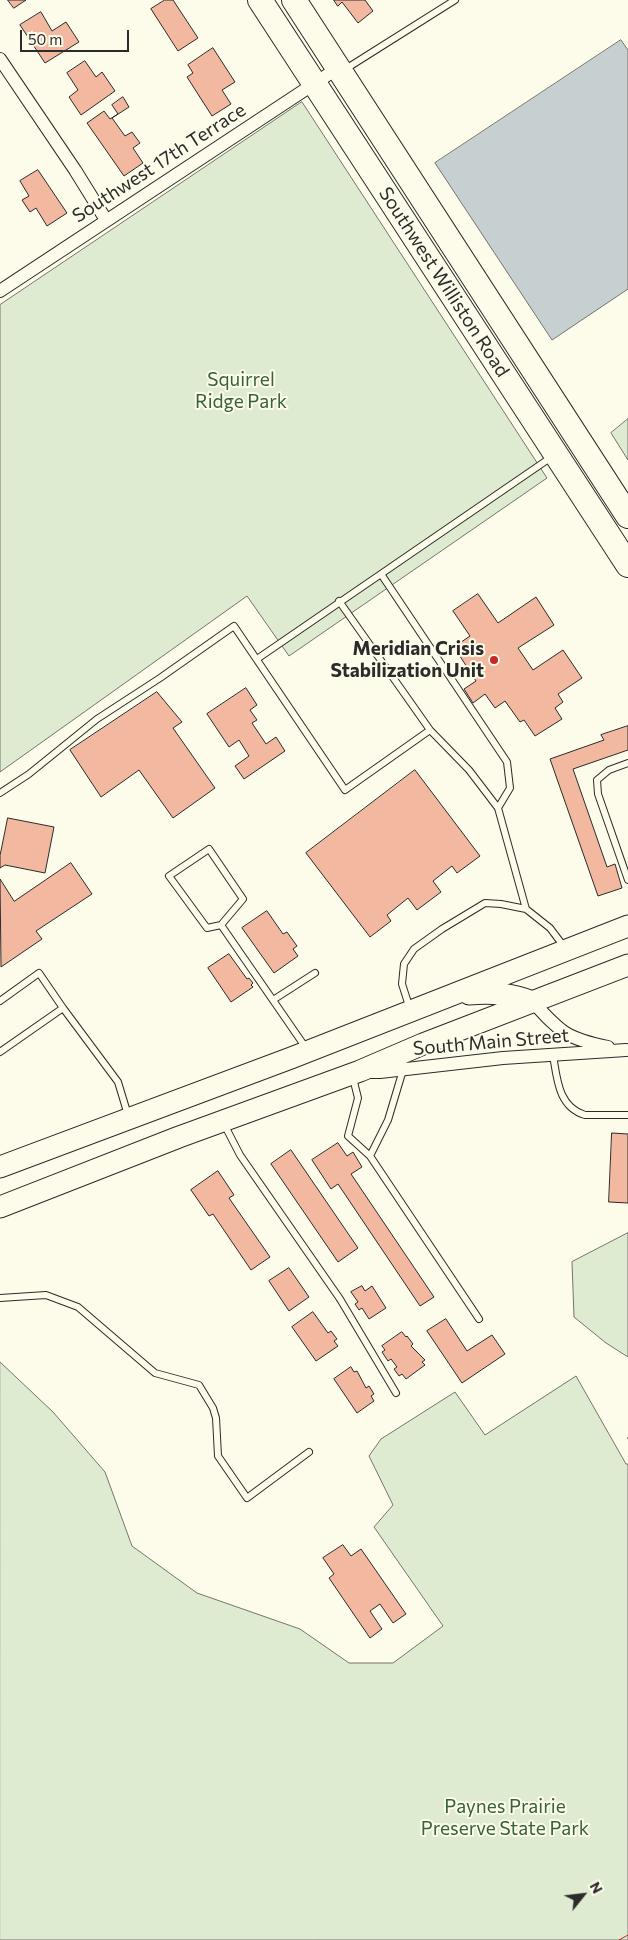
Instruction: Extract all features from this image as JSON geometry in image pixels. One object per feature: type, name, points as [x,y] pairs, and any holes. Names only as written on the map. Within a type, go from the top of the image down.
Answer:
[{"type":"highway","name":"Southwest Williston Road","points":[[260,0],[628,564]]},
{"type":"highway","name":"Southwest Williston Road","points":[[294,0],[628,516]]},
{"type":"highway","points":[[556,454],[578,439]]},
{"type":"main road","points":[[0,1167],[129,1120],[411,1012],[628,926]]},
{"type":"main road","points":[[0,1207],[139,1152],[356,1073],[423,1044],[628,965]]},
{"type":"main road","points":[[454,995],[491,992],[512,994],[533,1002]]},
{"type":"main road","points":[[411,1012],[423,1044]]},
{"type":"main road","points":[[129,1120],[139,1152]]},
{"type":"street","points":[[0,59],[75,170],[106,220]]},
{"type":"street","name":"Southwest 17th Terrace","points":[[0,291],[338,68]]},
{"type":"street","name":"South Main Street","points":[[533,1002],[562,1031],[574,1039],[627,1050]]},
{"type":"street","name":"South Main Street","points":[[356,1073],[403,1070],[503,1058],[627,1050]]},
{"type":"lane","points":[[338,68],[346,70],[455,0]]},
{"type":"lane","points":[[257,659],[556,454]]},
{"type":"lane","points":[[381,574],[508,762],[510,788],[498,808]]},
{"type":"lane","points":[[339,601],[430,730],[469,770],[498,808],[526,909]]},
{"type":"lane","points":[[0,794],[30,774],[97,719],[234,626],[345,790],[430,730]]},
{"type":"lane","points":[[628,763],[609,770],[597,780],[598,794],[628,880]]},
{"type":"lane","points":[[210,849],[244,898],[221,925],[207,928],[170,876],[210,849]]},
{"type":"lane","points":[[411,1012],[402,984],[404,964],[414,949],[442,929],[485,903],[526,909],[550,928],[567,950]]},
{"type":"lane","points":[[221,925],[308,1051]]},
{"type":"lane","points":[[273,1000],[314,973]]},
{"type":"lane","points":[[0,1001],[39,974],[118,1082],[129,1120]]},
{"type":"lane","points":[[0,1052],[63,1008]]},
{"type":"lane","points":[[553,1055],[558,1088],[567,1104],[578,1113],[585,1115],[628,1115]]},
{"type":"lane","points":[[370,1156],[388,1120],[403,1070]]},
{"type":"lane","points":[[356,1073],[358,1098],[348,1136],[370,1156],[479,1319]]},
{"type":"lane","points":[[222,1121],[240,1155],[340,1299],[396,1393]]},
{"type":"lane","points":[[0,1298],[46,1295],[78,1307],[155,1373],[198,1384],[213,1408],[216,1418],[218,1456],[247,1498],[308,1452]]},
{"type":"green space","name":"Squirrel Ridge Park","points":[[302,102],[547,478],[289,656],[247,596],[0,772],[0,305]]},
{"type":"green space","points":[[628,419],[628,460],[611,433]]},
{"type":"green space","points":[[628,1233],[628,1357],[606,1343],[574,1317],[572,1262]]},
{"type":"green space","name":"Paynes Prairie Preserve State Park","points":[[0,1362],[53,1412],[105,1472],[132,1546],[197,1593],[300,1629],[349,1663],[393,1663],[443,1626],[374,1527],[393,1505],[369,1456],[381,1439],[455,1392],[485,1435],[576,1376],[626,1464],[628,1464],[628,1940],[0,1940]]},
{"type":"shaded area","points":[[621,40],[628,50],[628,289],[552,340],[435,163]]},
{"type":"building","points":[[8,0],[26,0],[14,8]]},
{"type":"building","points":[[165,0],[173,0],[198,38],[178,51],[151,9]]},
{"type":"building","points":[[334,0],[365,0],[373,11],[358,23],[342,2],[338,6]]},
{"type":"building","points":[[41,12],[52,31],[66,22],[79,42],[45,63],[20,25]]},
{"type":"building","points":[[213,48],[235,82],[222,90],[231,104],[212,116],[187,77],[193,73],[188,65]]},
{"type":"building","points":[[85,61],[96,77],[102,72],[115,91],[81,115],[69,97],[78,90],[67,73]]},
{"type":"building","points":[[123,97],[129,107],[112,118],[125,136],[132,132],[140,143],[133,148],[143,163],[124,176],[87,123],[104,111],[110,119],[118,114],[112,105]]},
{"type":"building","points":[[38,170],[67,213],[47,226],[36,208],[30,212],[22,200],[29,196],[20,181]]},
{"type":"building","name":"Meridian Crisis Stabilization Unit","points":[[478,594],[498,623],[536,597],[554,625],[518,648],[533,670],[563,650],[582,678],[558,694],[563,702],[555,708],[562,719],[535,736],[524,720],[520,722],[505,701],[495,708],[485,694],[473,703],[464,689],[476,681],[454,647],[470,636],[453,611]]},
{"type":"building","points":[[246,688],[257,705],[250,710],[257,720],[252,723],[266,744],[276,737],[285,751],[244,779],[235,766],[249,756],[239,740],[229,747],[207,714]]},
{"type":"building","points":[[157,692],[182,722],[173,728],[215,788],[173,818],[139,770],[101,797],[70,750]]},
{"type":"building","points":[[628,726],[628,750],[573,769],[607,867],[615,864],[622,888],[598,896],[550,759],[604,740],[601,735]]},
{"type":"building","points":[[415,770],[480,856],[457,873],[452,866],[433,881],[441,892],[417,910],[408,898],[387,915],[391,921],[370,937],[306,853]]},
{"type":"building","points":[[8,818],[54,827],[45,873],[5,865],[0,868],[0,856]]},
{"type":"building","points":[[71,863],[92,894],[36,931],[42,939],[1,967],[0,879],[14,901]]},
{"type":"building","points":[[267,911],[283,934],[287,932],[297,946],[293,949],[298,956],[274,973],[242,928]]},
{"type":"building","points":[[229,954],[247,979],[249,978],[253,983],[251,985],[253,987],[231,1002],[208,968]]},
{"type":"building","points":[[612,1133],[628,1134],[628,1203],[609,1202]]},
{"type":"building","points":[[338,1143],[347,1156],[353,1152],[362,1167],[351,1174],[434,1297],[420,1306],[338,1184],[331,1189],[312,1160]]},
{"type":"building","points":[[291,1150],[358,1248],[338,1262],[271,1164]]},
{"type":"building","points":[[218,1171],[234,1195],[229,1198],[270,1257],[251,1270],[213,1214],[209,1216],[191,1190]]},
{"type":"building","points":[[289,1268],[309,1297],[289,1311],[269,1281]]},
{"type":"building","points":[[362,1286],[365,1291],[372,1286],[386,1308],[369,1319],[362,1308],[359,1310],[355,1304],[358,1302],[351,1292]]},
{"type":"building","points":[[313,1312],[328,1333],[331,1331],[337,1339],[334,1341],[338,1346],[316,1361],[292,1327]]},
{"type":"building","points":[[446,1319],[467,1351],[492,1335],[505,1354],[462,1383],[427,1331]]},
{"type":"building","points":[[402,1332],[413,1344],[411,1346],[425,1360],[422,1362],[425,1365],[406,1379],[402,1374],[399,1376],[394,1369],[397,1367],[391,1359],[388,1361],[382,1352],[385,1350],[382,1346]]},
{"type":"building","points":[[351,1367],[354,1372],[357,1371],[366,1388],[369,1386],[374,1394],[371,1396],[374,1401],[357,1413],[334,1379]]},
{"type":"building","points":[[343,1545],[351,1556],[361,1549],[406,1614],[393,1623],[380,1604],[370,1611],[382,1629],[370,1638],[329,1578],[334,1574],[323,1558]]},
{"type":"power","points":[[619,1940],[628,1935]]},
{"type":"place","name":"Meridian Crisis Stabilization Unit","points":[[494,660]]}]
